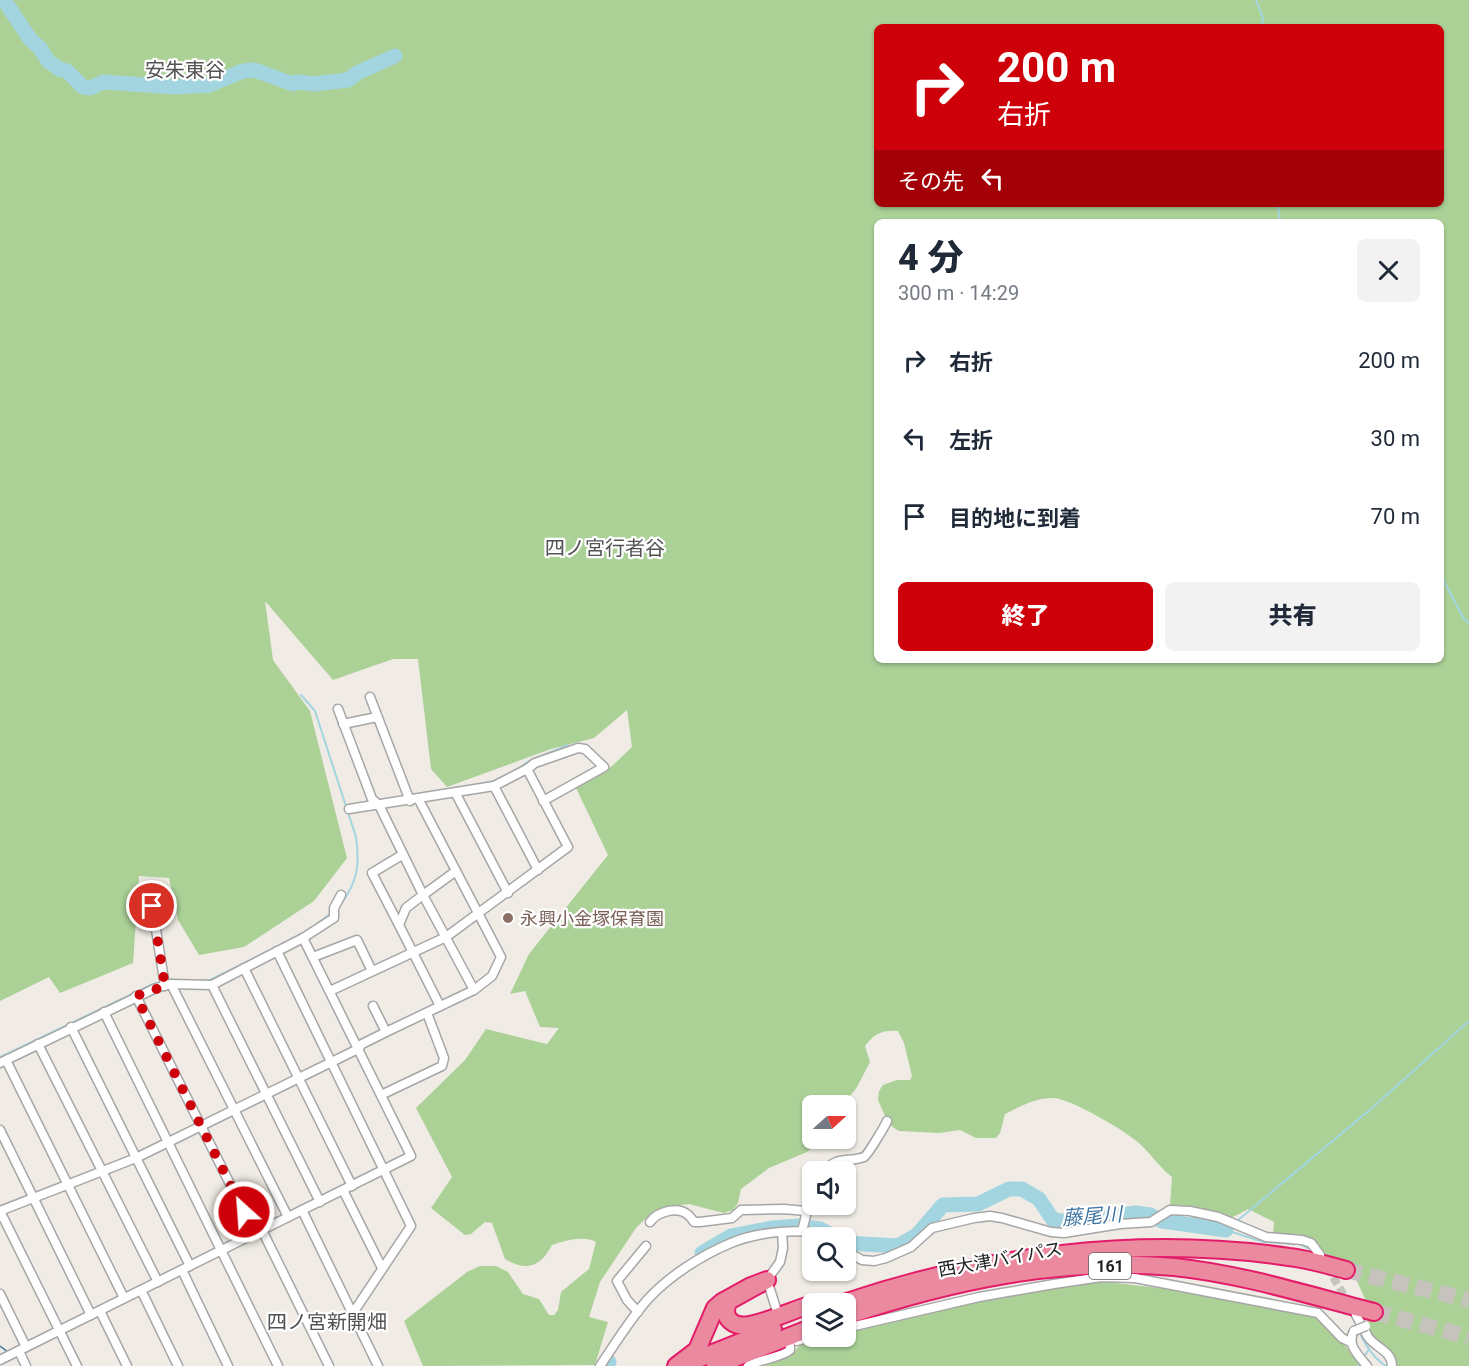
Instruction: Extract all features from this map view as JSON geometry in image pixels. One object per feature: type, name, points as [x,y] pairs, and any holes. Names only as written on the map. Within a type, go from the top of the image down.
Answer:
[{"type":"highway","name":"西大津バイパス","points":[[856,1299],[890,1287],[1012,1260],[1093,1250],[1171,1247],[1290,1257],[1346,1270]]},
{"type":"highway","name":"西大津バイパス","points":[[856,1313],[926,1292],[1008,1274],[1058,1267],[1115,1265],[1173,1267],[1241,1278],[1370,1319]]},
{"type":"highway","points":[[767,1281],[729,1301],[725,1313],[727,1319],[739,1326],[749,1325],[802,1308]]},
{"type":"highway","points":[[676,1366],[697,1350],[715,1308],[751,1286],[767,1281]]},
{"type":"highway","points":[[856,1294],[890,1287]]},
{"type":"highway","points":[[682,1366],[802,1317]]},
{"type":"highway","points":[[715,1366],[802,1331]]},
{"type":"street","points":[[77,1366],[0,1211],[103,1172],[170,1143],[358,1049],[362,1044],[474,990],[492,976],[501,957],[456,871],[415,800],[370,698]]},
{"type":"street","points":[[338,709],[375,803],[474,990]]},
{"type":"street","points":[[343,724],[377,717]]},
{"type":"street","points":[[349,809],[375,803],[456,794],[494,786],[535,763],[578,748],[585,749],[604,767],[543,801]]},
{"type":"street","points":[[330,991],[446,937],[568,847],[527,769]]},
{"type":"street","points":[[494,786],[538,870]]},
{"type":"street","points":[[456,794],[508,893]]},
{"type":"street","points":[[402,855],[372,873],[440,1006]]},
{"type":"street","points":[[399,924],[406,908],[456,871]]},
{"type":"street","points":[[149,886],[168,985],[288,1217]]},
{"type":"street","points":[[124,1298],[3,1061],[136,996],[168,985],[212,985],[303,938],[334,918],[341,895]]},
{"type":"street","points":[[0,1360],[411,1156],[303,938]]},
{"type":"street","points":[[313,957],[357,940],[372,971]]},
{"type":"street","points":[[277,951],[411,1226],[353,1313]]},
{"type":"street","points":[[244,968],[299,1077],[382,1268]]},
{"type":"street","points":[[212,985],[320,1202]]},
{"type":"street","points":[[136,996],[201,1126],[329,1366]]},
{"type":"street","points":[[373,1006],[386,1032]]},
{"type":"street","points":[[104,1012],[278,1366]]},
{"type":"street","points":[[381,1095],[442,1066],[444,1058],[427,1013]]},
{"type":"street","points":[[71,1028],[136,1158],[228,1366]]},
{"type":"street","points":[[38,1044],[158,1282]]},
{"type":"street","points":[[836,1161],[864,1157],[869,1154],[875,1138],[883,1130],[887,1121]]},
{"type":"street","points":[[0,1130],[34,1198],[127,1366]]},
{"type":"street","points":[[302,1210],[378,1366]]},
{"type":"street","points":[[650,1222],[654,1217],[674,1210],[687,1213],[694,1222],[732,1218],[741,1210],[802,1211]]},
{"type":"street","points":[[856,1257],[862,1260],[874,1261],[898,1254],[911,1247],[932,1228],[990,1216],[1050,1232],[1064,1233],[1120,1224],[1151,1222],[1170,1210],[1190,1211],[1233,1223],[1266,1237],[1302,1240],[1311,1243],[1320,1255]]},
{"type":"street","points":[[600,1366],[636,1310],[683,1267],[731,1242],[782,1232],[802,1231]]},
{"type":"street","points":[[776,1308],[767,1281],[780,1262],[783,1248],[782,1232]]},
{"type":"street","points":[[636,1310],[627,1300],[617,1281],[646,1246]]},
{"type":"street","points":[[856,1326],[979,1297],[1054,1284],[1101,1277],[1135,1278],[1318,1313],[1342,1338],[1350,1342],[1366,1366]]},
{"type":"street","points":[[141,1290],[178,1366]]},
{"type":"street","points":[[0,1294],[22,1349],[26,1366]]},
{"type":"street","points":[[1356,1315],[1374,1344],[1388,1354],[1392,1360],[1392,1366]]},
{"type":"street","points":[[1350,1342],[1354,1331],[1370,1319]]},
{"type":"street","points":[[768,1344],[772,1350],[802,1340]]},
{"type":"street","points":[[748,1366],[766,1358],[785,1354],[789,1352],[790,1346]]},
{"type":"green space","points":[[0,0],[1469,0],[1469,1366],[1395,1366],[1369,1336],[1367,1321],[1369,1308],[1357,1281],[1346,1267],[1324,1259],[1317,1246],[1273,1234],[1274,1222],[1248,1209],[1225,1220],[1199,1225],[1186,1209],[1170,1206],[1172,1177],[1140,1144],[1111,1124],[1072,1103],[1053,1098],[1040,1099],[1022,1105],[1005,1114],[1000,1133],[996,1138],[976,1138],[960,1130],[939,1133],[899,1131],[891,1126],[878,1100],[879,1091],[883,1085],[897,1080],[910,1080],[912,1076],[904,1043],[898,1031],[892,1031],[879,1034],[865,1046],[870,1062],[851,1095],[802,1095],[802,1149],[810,1149],[769,1168],[741,1189],[738,1203],[733,1210],[724,1213],[689,1204],[663,1207],[650,1214],[636,1228],[600,1282],[589,1317],[608,1322],[595,1365],[423,1366],[404,1321],[467,1272],[480,1266],[496,1266],[508,1272],[523,1294],[539,1299],[549,1315],[554,1315],[558,1310],[561,1292],[589,1269],[596,1242],[591,1240],[574,1239],[552,1245],[543,1259],[537,1263],[520,1265],[505,1259],[492,1223],[485,1222],[471,1234],[465,1235],[431,1208],[452,1177],[416,1108],[465,1060],[486,1029],[547,1044],[559,1028],[540,1027],[525,991],[510,994],[529,954],[608,855],[576,788],[612,766],[632,747],[627,710],[594,738],[551,749],[447,787],[431,769],[418,659],[393,659],[333,680],[265,601],[273,660],[310,711],[347,858],[314,901],[244,947],[199,955],[178,920],[169,878],[139,876],[133,963],[60,993],[49,977],[0,1001]]},
{"type":"green space","points":[[1098,1281],[1212,1294],[1314,1314],[1334,1333],[1362,1366],[757,1366],[793,1353],[802,1344],[802,1347],[856,1347],[856,1331],[984,1299]]},
{"type":"waterway","points":[[4,0],[48,61],[59,69],[67,71],[83,87],[90,88],[103,82],[175,87],[209,85],[243,71],[254,70],[293,84],[298,82],[314,84],[348,80],[357,73],[395,56]]},
{"type":"waterway","points":[[1256,0],[1263,18],[1262,24]]},
{"type":"waterway","points":[[1278,207],[1280,219]]},
{"type":"waterway","points":[[1444,582],[1464,619],[1469,623]]},
{"type":"waterway","points":[[301,695],[315,711],[356,837],[358,860],[356,874],[351,888],[336,911]]},
{"type":"waterway","points":[[512,773],[529,761],[568,745]]},
{"type":"waterway","points":[[481,784],[498,780]]},
{"type":"waterway","points":[[346,806],[368,802]]},
{"type":"waterway","points":[[306,932],[330,914]]},
{"type":"waterway","points":[[198,981],[210,980],[275,948]]},
{"type":"waterway","points":[[0,1057],[159,983]]},
{"type":"waterway","points":[[1237,1221],[1372,1108],[1469,1021]]},
{"type":"waterway","name":"藤尾川","points":[[856,1244],[898,1246],[917,1235],[943,1205],[978,1204],[1009,1189],[1022,1189],[1039,1199],[1053,1220],[1070,1222],[1136,1213],[1150,1215],[1162,1221],[1226,1230]]},
{"type":"waterway","points":[[1226,1230],[1233,1225]]},
{"type":"waterway","name":"藤尾川","points":[[702,1253],[731,1236],[772,1228],[799,1226]]},
{"type":"waterway","points":[[1226,1230],[1263,1242],[1300,1244],[1310,1249]]},
{"type":"waterway","points":[[1354,1320],[1371,1352],[1386,1366]]},
{"type":"waterway","points":[[1358,1366],[1369,1349]]},
{"type":"waterway","name":"藤尾川","points":[[606,1366],[609,1362]]},
{"type":"ferry route","points":[[0,1346],[8,1352]]},
{"type":"tunnel","points":[[1327,1267],[1350,1305]]},
{"type":"tunnel","points":[[1346,1270],[1469,1300]]},
{"type":"tunnel","points":[[1374,1312],[1469,1337]]},
{"type":"place","name":"永興小金塚保育園","points":[[508,918]]},
{"type":"district","name":"安朱東谷","points":[[185,70]]},
{"type":"district","name":"四ノ宮行者谷","points":[[605,548]]},
{"type":"district","name":"四ノ宮新開畑","points":[[327,1322]]},
{"type":"route","points":[[152,906],[165,986],[136,996],[244,1212]]}]
